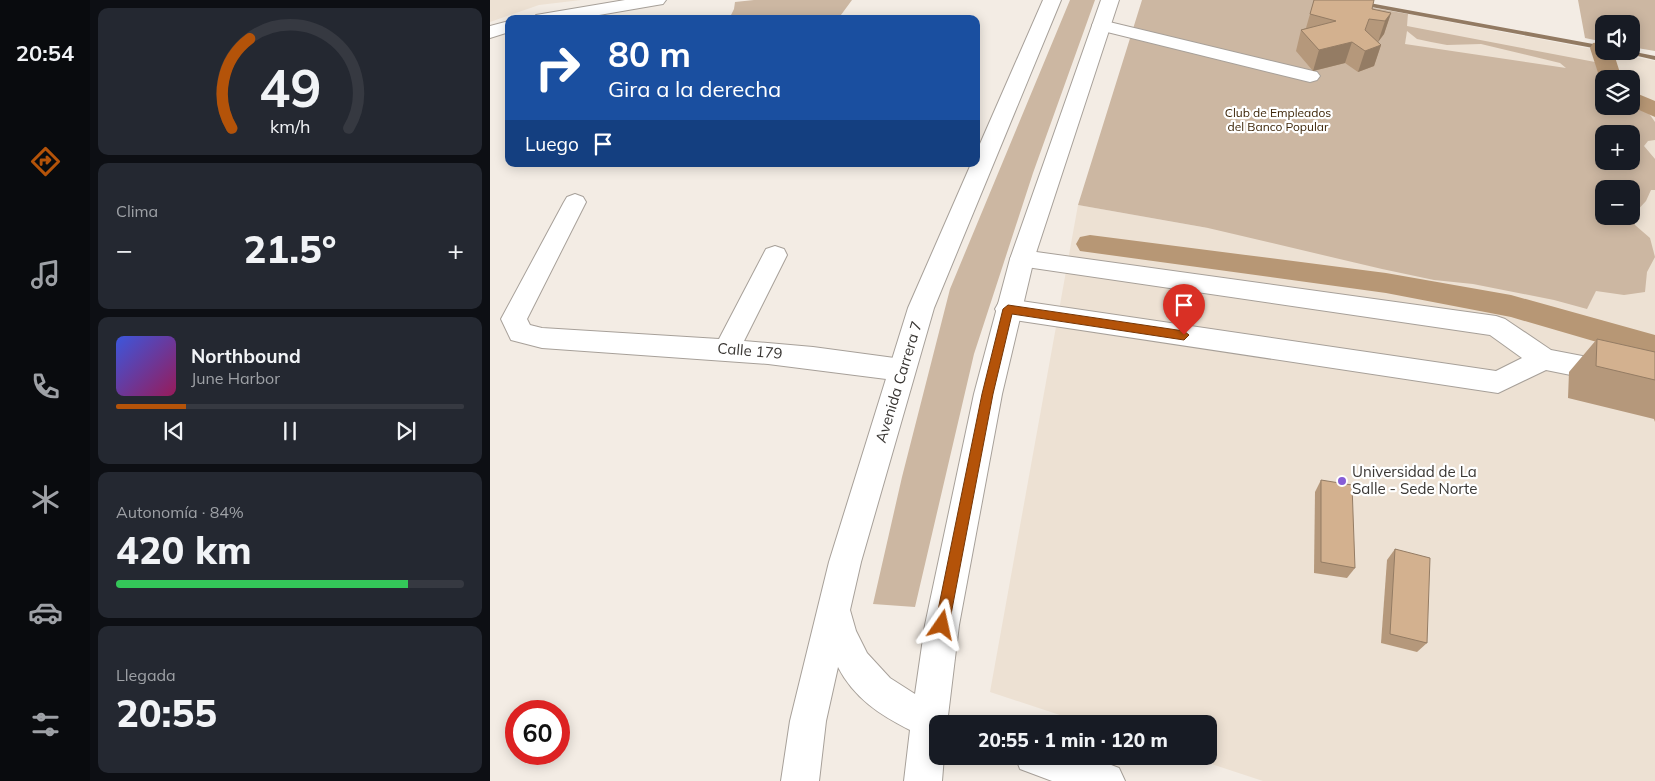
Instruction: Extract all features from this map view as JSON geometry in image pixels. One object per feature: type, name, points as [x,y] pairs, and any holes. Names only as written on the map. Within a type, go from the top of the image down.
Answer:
[{"type":"main road","points":[[566,15],[657,0]]},
{"type":"main road","name":"Avenida Carrera 7","points":[[800,781],[808,721],[833,608],[921,308],[1052,0]]},
{"type":"main road","points":[[935,715],[942,625],[988,394],[1008,309],[1022,259],[1110,0]]},
{"type":"main road","points":[[1101,25],[1310,76]]},
{"type":"main road","points":[[490,32],[505,27]]},
{"type":"main road","name":"Calle 179","points":[[575,202],[514,319],[520,333],[597,342],[727,349],[846,360],[902,370]]},
{"type":"main road","points":[[727,349],[775,255]]},
{"type":"main road","points":[[1022,259],[1496,326],[1544,359],[1655,381]]},
{"type":"main road","points":[[1008,309],[1498,382],[1544,359]]},
{"type":"main road","points":[[833,608],[839,632],[848,655],[863,676],[881,694],[903,709],[929,720]]},
{"type":"main road","points":[[923,781],[929,749]]},
{"type":"main road","points":[[1059,765],[1106,781]]},
{"type":"shaded area","points":[[490,0],[581,0],[539,5],[505,15],[505,17],[490,22]]},
{"type":"shaded area","name":"Universidad de La Salle - Sede Norte","points":[[1408,14],[1595,50],[1595,60],[1640,60],[1640,58],[1655,61],[1655,781],[1263,781],[1214,765],[1217,765],[1217,715],[1060,715],[990,692],[1078,205],[1208,228],[1404,52]]},
{"type":"green space","points":[[754,0],[852,0],[841,15],[731,15],[735,2]]},
{"type":"green space","points":[[1070,0],[1095,0],[1033,173],[974,354],[915,607],[873,604],[902,477],[950,289]]},
{"type":"green space","name":"Club de Empleados del Banco Popular","points":[[1142,0],[1328,0],[1408,14],[1407,26],[1595,62],[1599,70],[1595,70],[1595,115],[1640,115],[1640,102],[1655,122],[1655,140],[1648,141],[1644,146],[1655,159],[1655,190],[1651,190],[1646,201],[1640,207],[1640,180],[1595,180],[1595,225],[1635,225],[1650,238],[1655,257],[1647,272],[1645,292],[1624,295],[1596,291],[1587,309],[1554,300],[1473,284],[1434,280],[1382,269],[1208,228],[1078,205]],"holes":[[[1407,31],[1417,39],[1447,45],[1481,44],[1560,63],[1566,68],[1405,44]]]},
{"type":"green space","points":[[1578,0],[1655,0],[1655,51],[1640,48],[1640,15],[1595,15],[1595,40],[1585,38]]},
{"type":"building","points":[[1314,0],[1374,0],[1372,9],[1391,13],[1385,21],[1369,19],[1365,30],[1381,45],[1365,51],[1352,42],[1319,50],[1301,30],[1336,21],[1310,14]]},
{"type":"building","points":[[1597,339],[1655,352],[1655,380],[1596,366]]},
{"type":"building","points":[[1321,480],[1352,485],[1355,568],[1321,562]]},
{"type":"building","points":[[1395,549],[1430,558],[1427,643],[1390,634]]},
{"type":"waterway","points":[[1344,0],[1595,46]]},
{"type":"waterway","points":[[1640,55],[1655,58]]},
{"type":"waterway","points":[[1605,60],[1608,70]]},
{"type":"waterway","points":[[1640,102],[1655,110]]},
{"type":"waterway","points":[[1090,244],[1386,283],[1511,306],[1655,347]]},
{"type":"place","name":"Universidad de La Salle - Sede Norte","points":[[1342,481]]},
{"type":"route","points":[[942,625],[988,394],[1008,309],[1184,335]]}]
